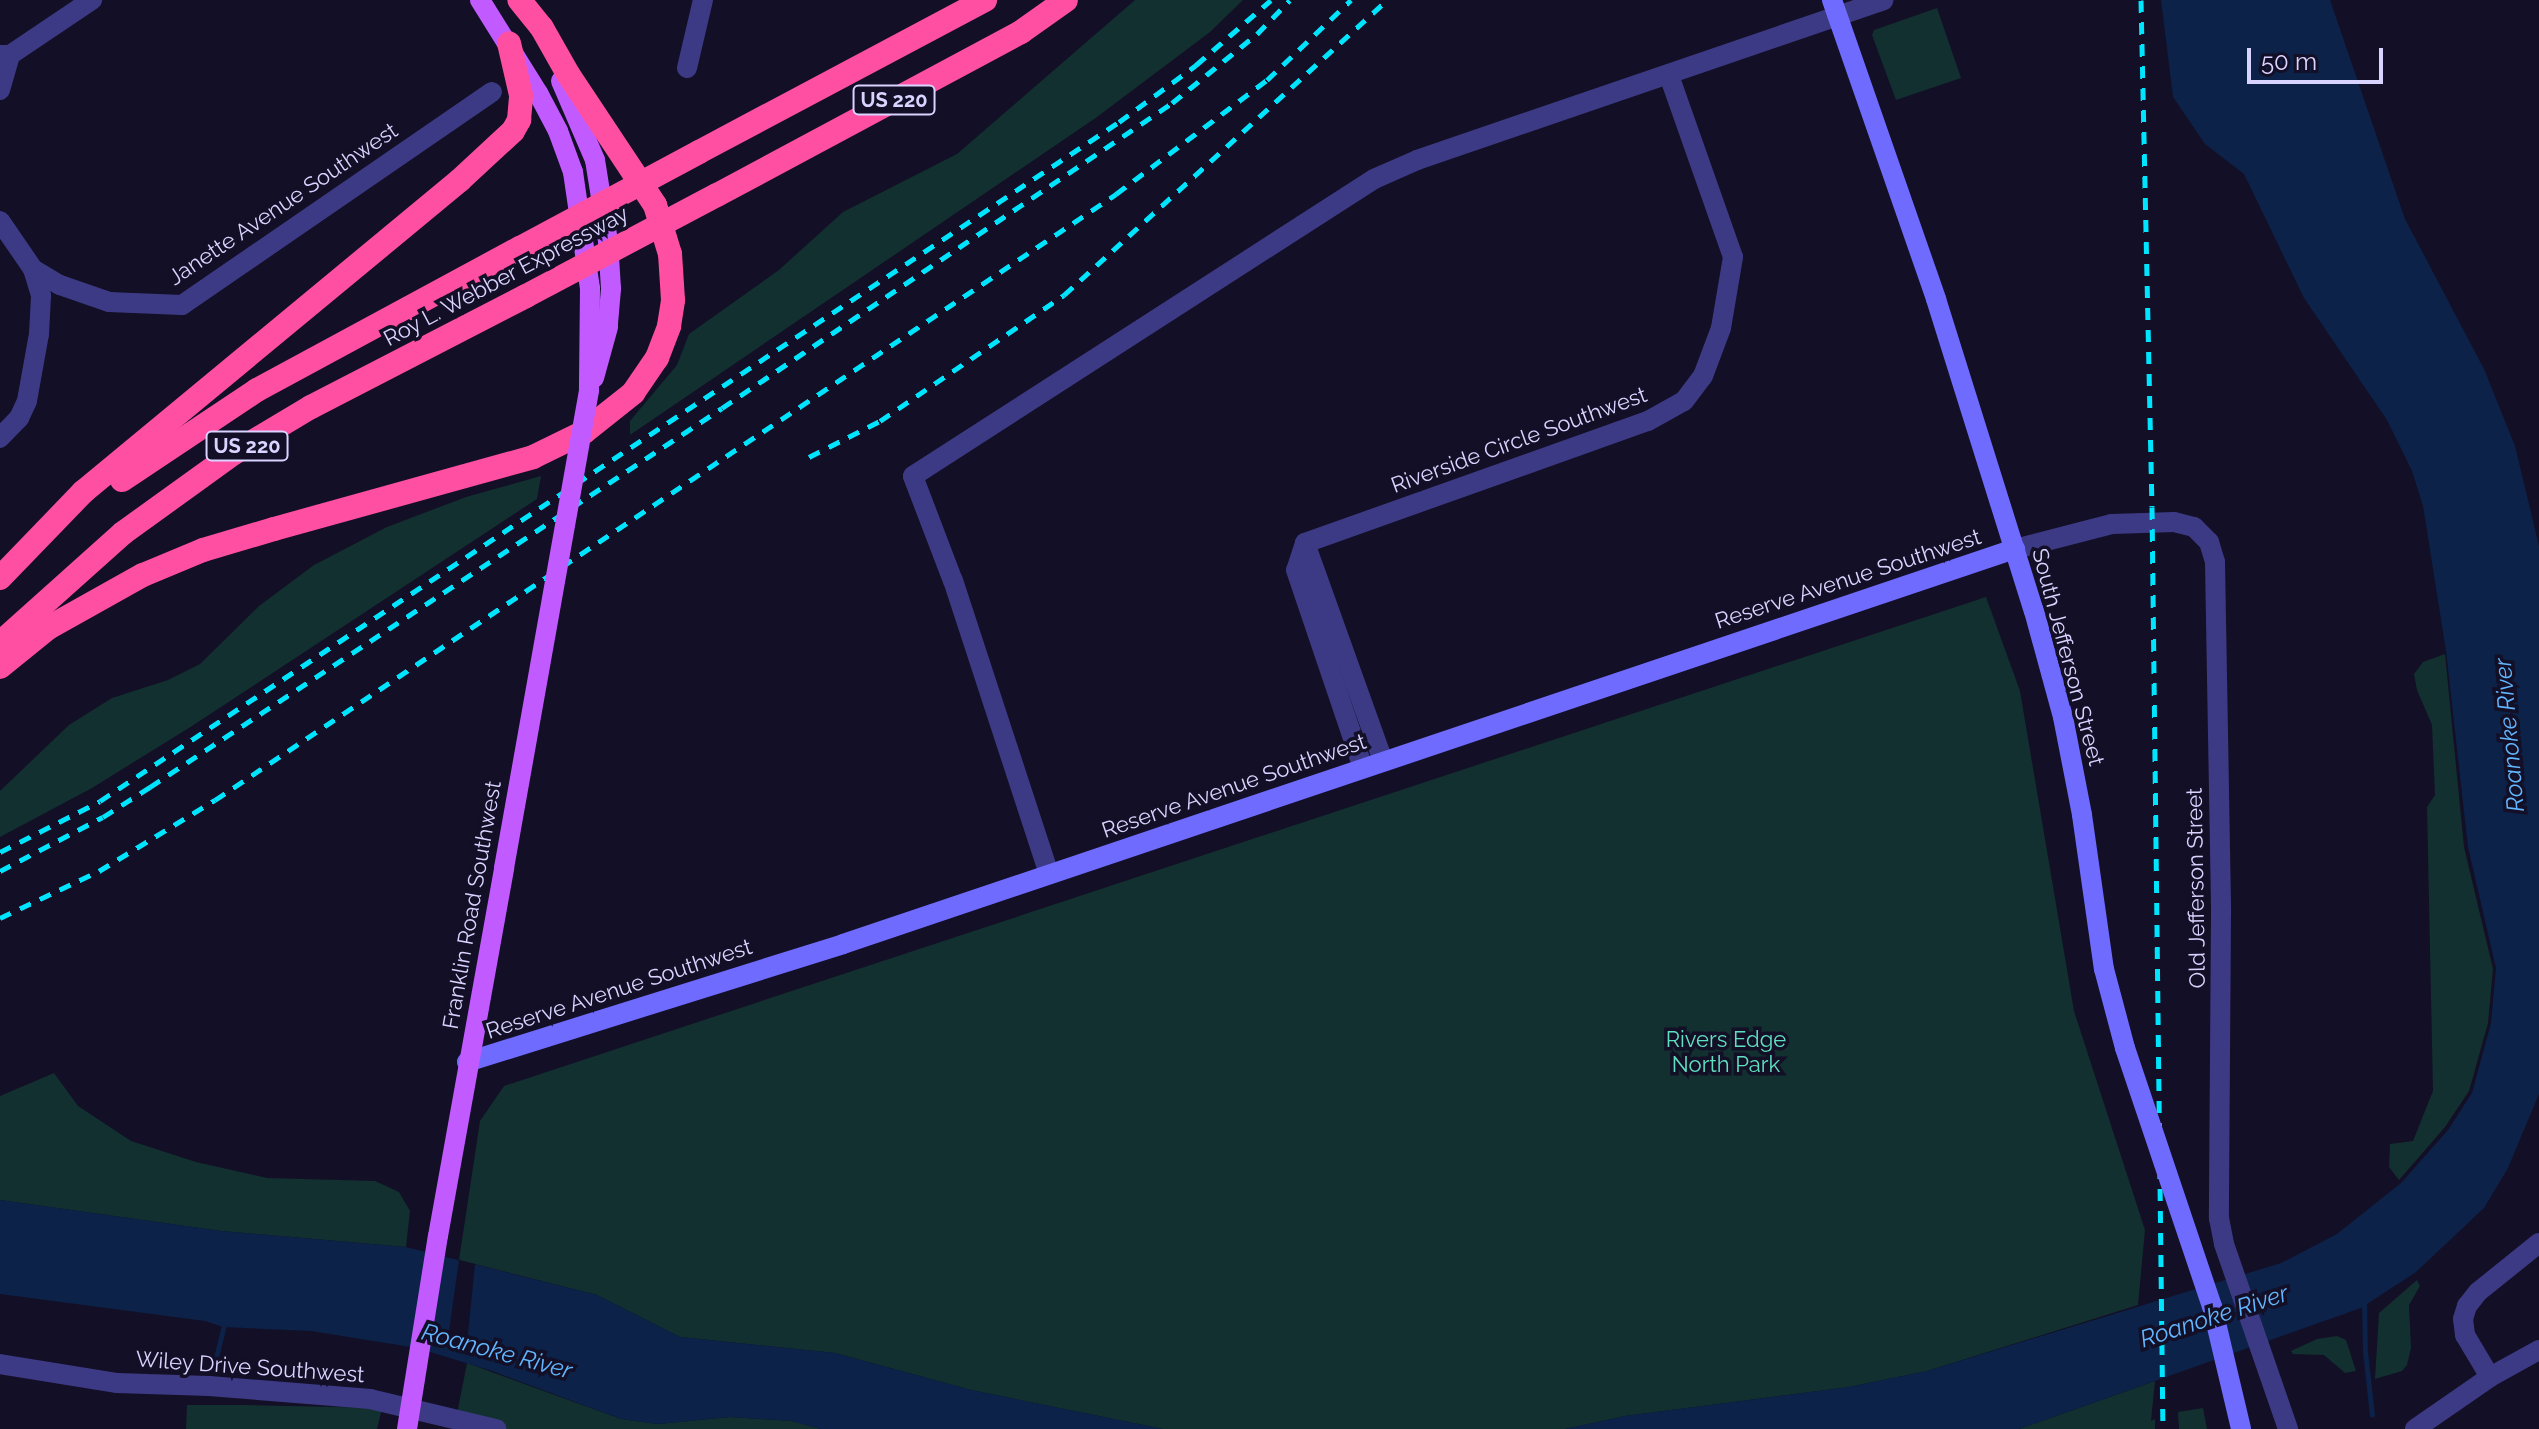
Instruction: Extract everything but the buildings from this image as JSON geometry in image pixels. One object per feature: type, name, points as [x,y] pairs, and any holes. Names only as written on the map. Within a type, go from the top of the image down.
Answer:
[{"type":"highway","points":[[0,667],[60,620],[143,575],[203,550],[533,457],[584,432],[633,393],[657,358],[669,326],[673,300],[670,254],[647,192],[568,74],[542,28],[518,0]]},
{"type":"highway","name":"Roy L. Webber Expressway","points":[[0,580],[91,503],[200,425],[281,376],[985,0]]},
{"type":"highway","name":"Roy L. Webber Expressway","points":[[0,643],[123,533],[234,453],[311,407],[1021,32],[1066,0]]},
{"type":"highway","points":[[0,580],[83,492],[460,180],[513,131],[519,120],[521,95],[509,43]]},
{"type":"main road","name":"Franklin Road Southwest","points":[[480,0],[509,43],[558,131],[573,172],[590,288],[589,390]]},
{"type":"main road","name":"Franklin Road Southwest","points":[[407,1429],[467,1062],[589,390],[605,345],[611,289],[603,196],[595,160],[572,100],[518,0]]},
{"type":"main road","name":"South Jefferson Street","points":[[1834,8],[1936,299],[2034,611],[2066,731],[2104,969],[2125,1048],[2212,1306],[2241,1429]]},
{"type":"main road","name":"Reserve Avenue Southwest","points":[[467,1062],[843,944],[2015,549]]},
{"type":"street","points":[[0,90],[5,55],[92,0]]},
{"type":"street","points":[[687,68],[703,0]]},
{"type":"street","points":[[1049,874],[953,581],[913,476],[1374,179],[1417,160],[1669,75],[1834,8],[1883,0]]},
{"type":"street","name":"Riverside Circle Southwest","points":[[1373,764],[1305,543],[1648,421],[1684,401],[1703,376],[1721,328],[1733,257],[1669,75]]},
{"type":"street","name":"Janette Avenue Southwest","points":[[33,269],[60,285],[109,302],[182,305],[492,92]]},
{"type":"street","points":[[0,221],[33,269],[41,296],[27,401],[19,418],[0,438]]},
{"type":"street","name":"Old Jefferson Street","points":[[2015,549],[2112,524],[2174,522],[2194,527],[2209,542],[2215,562],[2221,913],[2219,1218],[2224,1244],[2288,1429]]},
{"type":"street","points":[[2490,1377],[2465,1335],[2463,1319],[2467,1306],[2478,1292],[2539,1243]]},
{"type":"street","points":[[2415,1429],[2490,1377],[2539,1350]]},
{"type":"street","name":"Wiley Drive Southwest","points":[[0,1364],[117,1383],[334,1394],[437,1413],[496,1429]]},
{"type":"green space","points":[[1135,0],[1243,0],[1210,32],[1097,117],[630,435],[630,421],[677,365],[689,334],[779,270],[843,212],[957,154]]},
{"type":"green space","points":[[1937,8],[1961,78],[1896,100],[1872,35],[1874,30]]},
{"type":"green space","points":[[541,476],[537,499],[192,726],[92,788],[0,837],[0,791],[69,725],[112,698],[168,680],[200,664],[259,606],[314,565],[387,527],[466,497]]},
{"type":"green space","name":"Rivers Edge North Park","points":[[1986,597],[2020,691],[2074,1011],[2145,1230],[2138,1305],[1927,1371],[1849,1387],[1625,1416],[1565,1429],[1163,1429],[971,1390],[835,1353],[680,1337],[597,1295],[459,1260],[480,1121],[504,1086]]},
{"type":"green space","points":[[2445,654],[2464,847],[2493,969],[2488,1023],[2469,1091],[2445,1127],[2399,1180],[2389,1167],[2390,1144],[2413,1141],[2433,1091],[2427,807],[2435,795],[2432,725],[2417,690],[2414,674],[2423,662]]},
{"type":"green space","points":[[54,1073],[78,1106],[131,1141],[196,1162],[267,1178],[375,1181],[399,1192],[410,1211],[406,1247],[221,1231],[0,1200],[0,1096]]},
{"type":"green space","points":[[2417,1280],[2420,1286],[2409,1305],[2411,1348],[2407,1365],[2402,1371],[2375,1379],[2379,1313]]},
{"type":"green space","points":[[2337,1336],[2346,1340],[2356,1371],[2345,1373],[2324,1355],[2293,1354],[2291,1351],[2317,1339]]},
{"type":"green space","points":[[467,1363],[621,1419],[658,1424],[730,1417],[792,1421],[821,1429],[454,1429]]},
{"type":"green space","points":[[2155,1381],[2151,1421],[2155,1419],[2155,1429],[2019,1429]]},
{"type":"green space","points":[[187,1405],[382,1408],[377,1429],[186,1429]]},
{"type":"green space","points":[[2203,1408],[2207,1429],[2179,1429],[2178,1412]]},
{"type":"water","name":"Roanoke River","points":[[2161,0],[2330,0],[2405,219],[2484,369],[2515,446],[2539,546],[2539,1094],[2508,1168],[2484,1208],[2416,1272],[2361,1308],[2019,1429],[1565,1429],[1625,1416],[1849,1387],[1927,1371],[2281,1263],[2337,1234],[2401,1183],[2448,1130],[2472,1093],[2491,1023],[2496,968],[2468,847],[2446,651],[2423,506],[2412,471],[2387,420],[2304,298],[2244,174],[2205,144],[2173,97]]},
{"type":"water","name":"Roanoke River","points":[[0,1200],[221,1231],[406,1247],[597,1295],[680,1337],[835,1353],[971,1390],[1163,1429],[821,1429],[792,1421],[730,1417],[658,1424],[621,1419],[492,1371],[417,1348],[311,1331],[223,1327],[205,1321],[0,1294]]},
{"type":"pier","points":[[459,1260],[475,1264],[466,1353],[447,1346]]},
{"type":"waterway","points":[[2364,1300],[2365,1351],[2372,1415]]},
{"type":"waterway","points":[[216,1357],[224,1324]]},
{"type":"railway","points":[[0,852],[100,801],[1119,122],[1196,65],[1271,0]]},
{"type":"railway","points":[[0,871],[103,817],[150,787],[722,408],[1172,103],[1257,34],[1290,0]]},
{"type":"railway","points":[[0,918],[99,871],[215,800],[1116,194],[1267,80],[1351,0]]},
{"type":"railway","points":[[809,457],[880,421],[1064,295],[1387,0]]},
{"type":"railway","points":[[2141,0],[2152,507],[2163,1429]]}]
